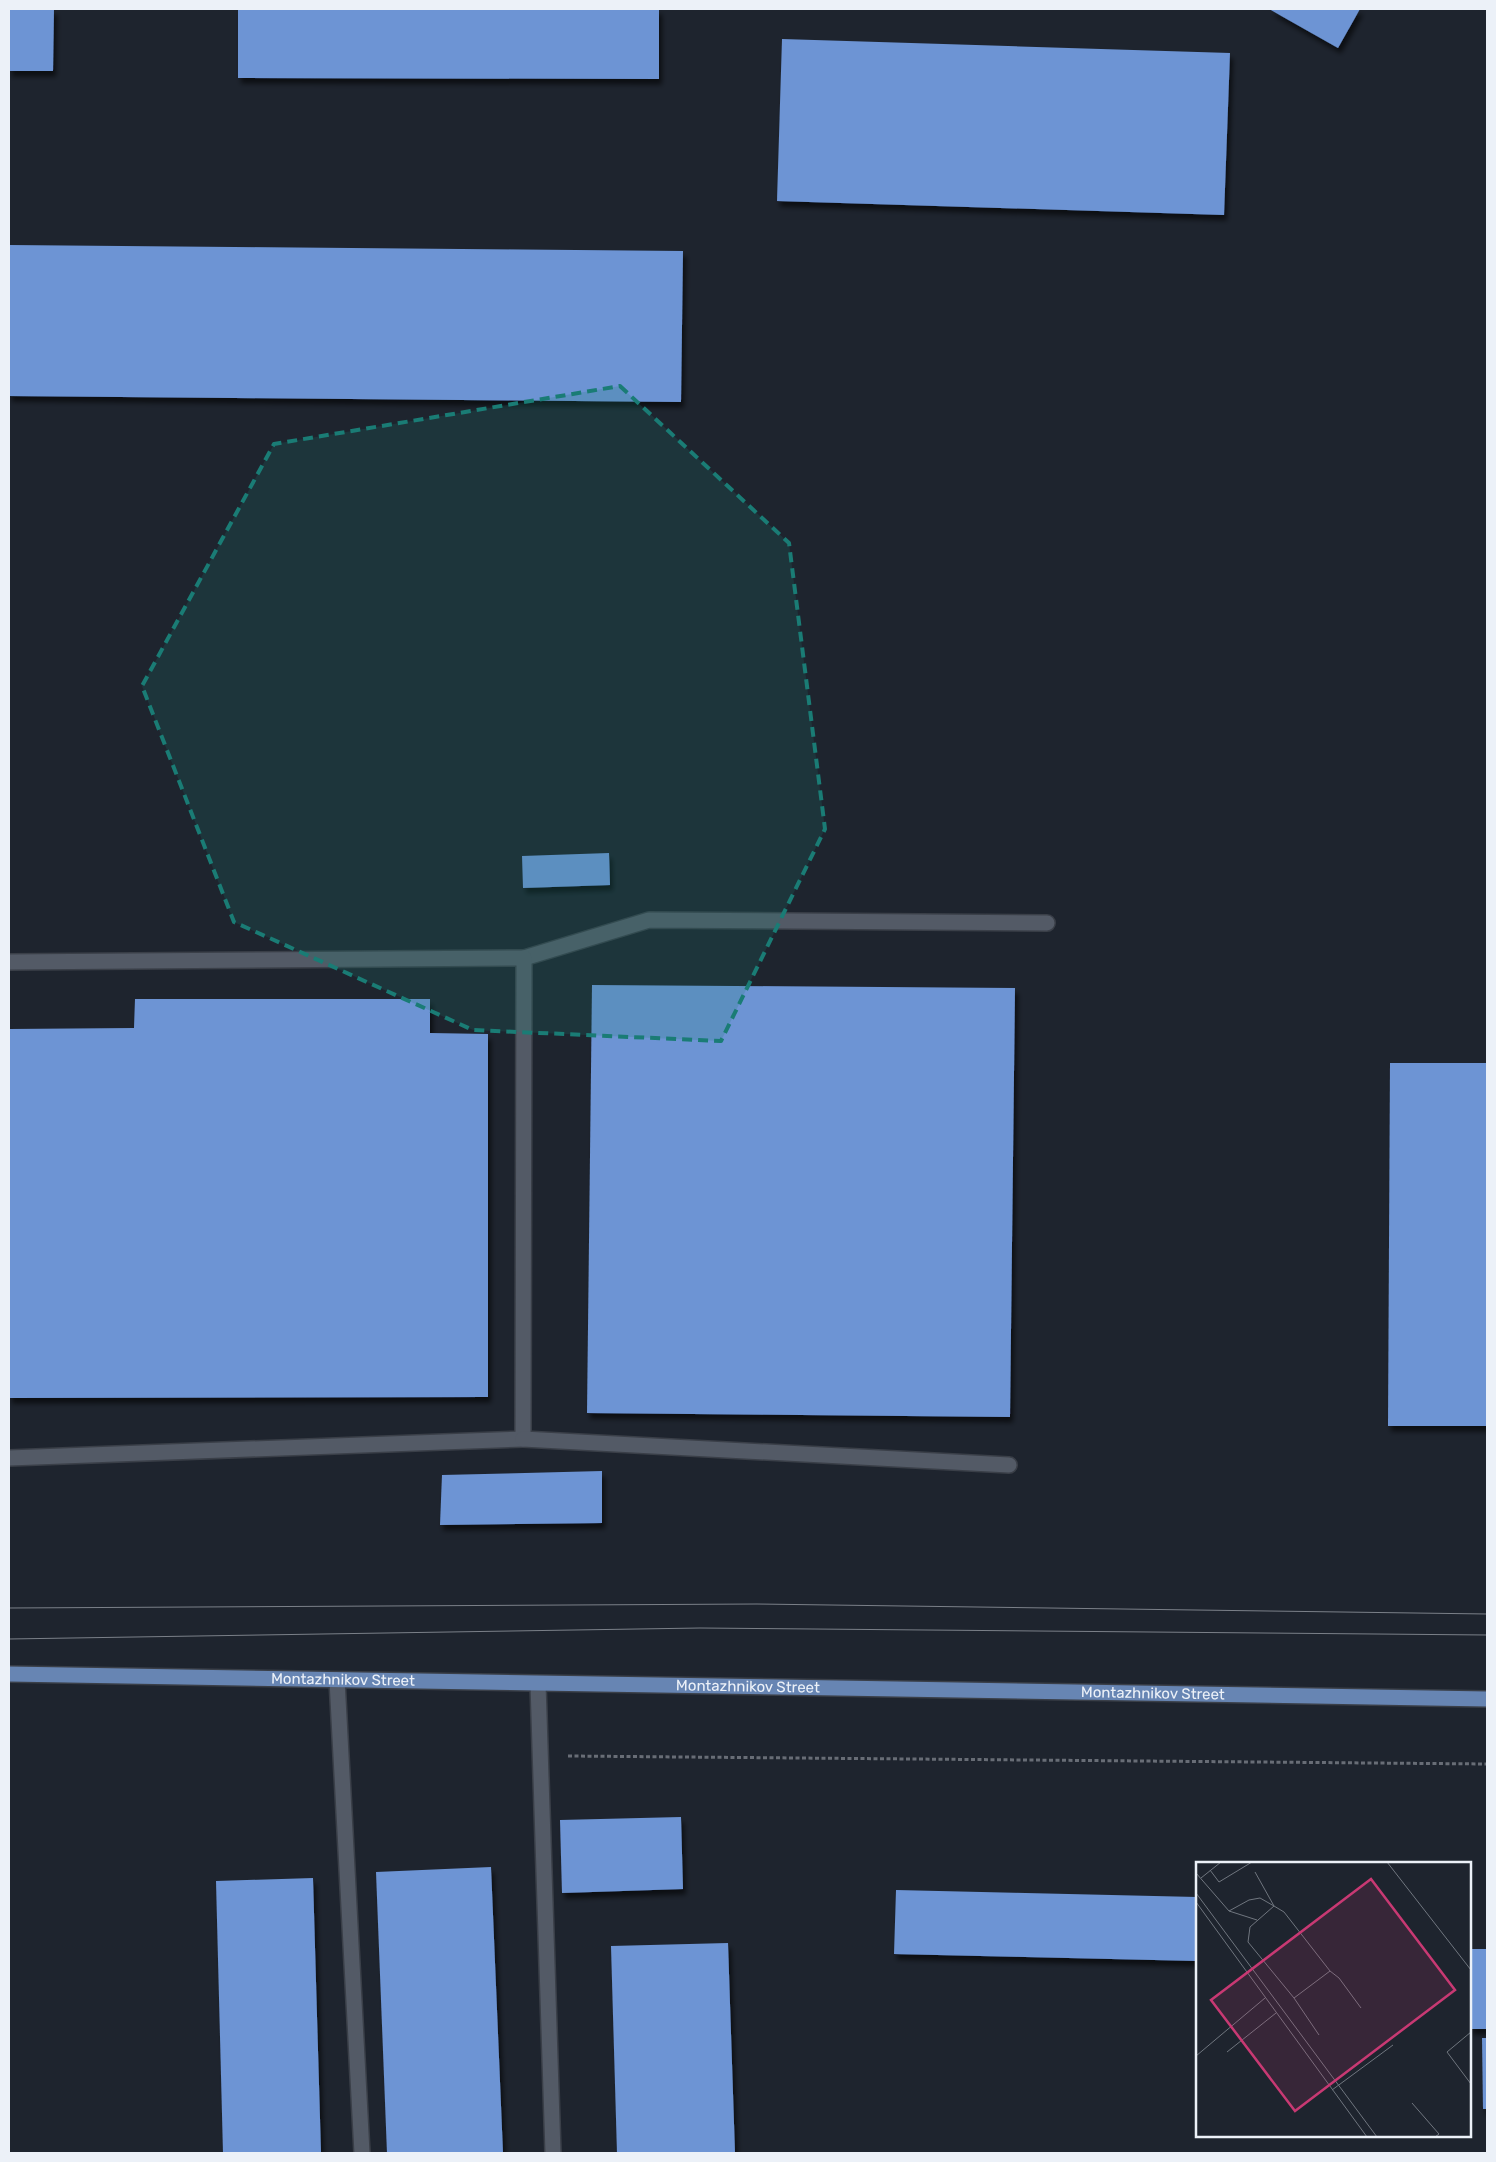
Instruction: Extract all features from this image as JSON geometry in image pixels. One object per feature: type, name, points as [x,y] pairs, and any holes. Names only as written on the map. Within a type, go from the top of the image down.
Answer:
[{"type":"main road","name":"Montazhnikov Street","points":[[9,1674],[1487,1698]]},
{"type":"lane","points":[[9,962],[524,958],[649,920],[1047,924]]},
{"type":"lane","points":[[523,1439],[524,958]]},
{"type":"lane","points":[[9,1458],[523,1439],[1009,1465]]},
{"type":"lane","points":[[337,1680],[362,2153]]},
{"type":"lane","points":[[538,1684],[553,2153]]},
{"type":"path","points":[[540,1756],[1487,1764]]},
{"type":"highlighted area","points":[[620,386],[789,543],[825,829],[721,1041],[473,1030],[234,922],[142,686],[274,444]]},
{"type":"building","points":[[9,9],[54,9],[53,71],[9,71]]},
{"type":"building","points":[[238,9],[659,9],[659,79],[238,78]]},
{"type":"building","points":[[1269,9],[1360,9],[1338,48]]},
{"type":"building","points":[[782,39],[1230,53],[1224,215],[777,201]]},
{"type":"building","points":[[9,245],[683,251],[681,402],[9,396]]},
{"type":"building","points":[[609,853],[610,885],[523,888],[522,856]]},
{"type":"building","points":[[592,985],[1015,988],[1010,1417],[587,1413]]},
{"type":"building","points":[[135,999],[430,999],[430,1033],[488,1034],[488,1397],[9,1398],[9,1029],[134,1028]]},
{"type":"building","points":[[1390,1063],[1487,1063],[1487,1426],[1388,1426]]},
{"type":"building","points":[[602,1471],[602,1523],[440,1525],[442,1475]]},
{"type":"building","points":[[681,1817],[683,1889],[562,1893],[560,1820]]},
{"type":"building","points":[[491,1867],[503,2153],[387,2153],[376,1872]]},
{"type":"building","points":[[313,1878],[321,2153],[223,2153],[216,1881]]},
{"type":"building","points":[[896,1890],[1196,1897],[1196,1961],[894,1954]]},
{"type":"building","points":[[728,1943],[735,2153],[617,2153],[611,1946]]},
{"type":"building","points":[[1471,1949],[1487,1949],[1487,2029],[1471,2029]]},
{"type":"building","points":[[1482,2038],[1487,2038],[1487,2109],[1483,2109]]},
{"type":"tram line","points":[[9,1608],[757,1604],[1487,1614]]},
{"type":"tram line","points":[[9,1639],[700,1628],[1487,1635]]}]
